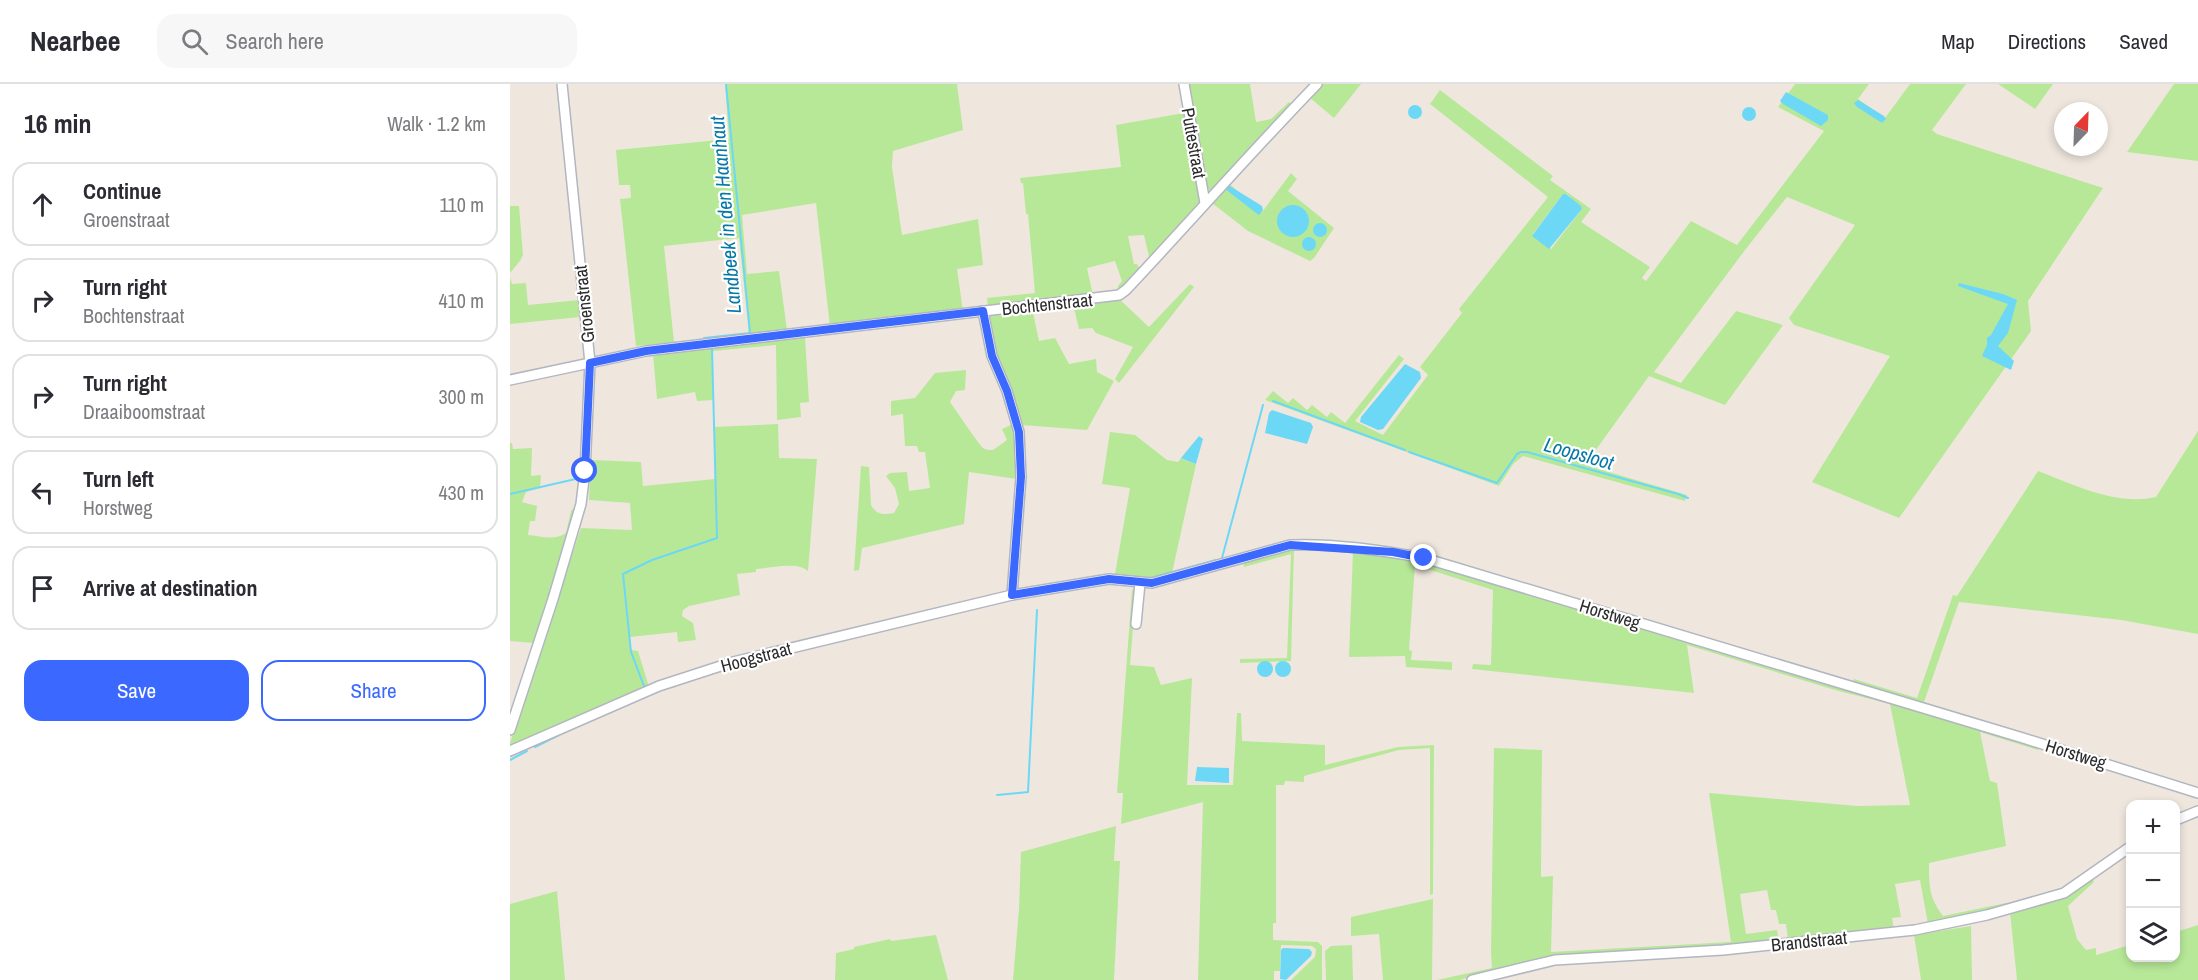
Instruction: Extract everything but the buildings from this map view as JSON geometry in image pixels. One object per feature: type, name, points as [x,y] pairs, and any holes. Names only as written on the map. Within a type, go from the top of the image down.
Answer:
[{"type":"street","name":"Groenstraat","points":[[510,730],[581,504],[590,363],[562,84]]},
{"type":"street","name":"Puttestraat","points":[[1184,84],[1205,203]]},
{"type":"street","name":"Bochtenstraat","points":[[510,380],[646,351],[1109,297],[1123,293],[1317,84]]},
{"type":"street","points":[[983,311],[992,356],[1007,391],[1019,432],[1021,477],[1012,595]]},
{"type":"street","name":"Horstweg","points":[[1012,595],[1109,579],[1152,583],[1290,545],[1393,552],[1424,558],[2198,793]]},
{"type":"street","points":[[1136,624],[1140,583]]},
{"type":"street","name":"Hoogstraat","points":[[510,751],[657,687],[733,662],[1012,595]]},
{"type":"street","points":[[2180,818],[2198,811]]},
{"type":"street","name":"Brandstraat","points":[[1472,980],[1555,960],[1723,950],[1915,930],[1976,918],[2064,893],[2126,851]]},
{"type":"green space","points":[[725,84],[957,84],[963,130],[893,151],[892,167],[902,235],[978,219],[983,265],[957,269],[963,311],[830,327],[816,203],[742,215],[747,274],[779,271],[787,330],[749,334],[739,238],[664,246],[674,342],[636,346],[620,199],[631,198],[630,185],[619,185],[616,150],[729,139]]},
{"type":"green space","points":[[1188,84],[1250,84],[1256,122],[1271,119],[1289,102],[1293,105],[1211,190],[1205,188]]},
{"type":"green space","points":[[1321,84],[1361,84],[1334,118],[1309,97]]},
{"type":"green space","points":[[1795,84],[1869,84],[1858,99],[1885,118],[1910,84],[1966,84],[1932,130],[1937,134],[2103,188],[2028,301],[2031,331],[1899,518],[1812,482],[1890,356],[1794,325],[1789,318],[1855,225],[1787,197],[1654,372],[1681,383],[1736,311],[1783,325],[1725,405],[1649,376],[1585,465],[1687,495],[1685,501],[1523,456],[1513,464],[1499,486],[1265,400],[1273,391],[1288,403],[1293,398],[1307,410],[1312,405],[1327,417],[1331,412],[1345,423],[1399,355],[1404,359],[1355,421],[1383,435],[1428,375],[1420,367],[1462,313],[1459,309],[1548,197],[1430,104],[1440,90],[1553,176],[1550,180],[1591,209],[1581,222],[1650,267],[1642,278],[1646,281],[1691,221],[1737,245],[1824,131],[1778,107]],"holes":[[[1563,194],[1567,194],[1582,209],[1551,249],[1533,234]]]},
{"type":"green space","points":[[1998,84],[2053,84],[2035,109]]},
{"type":"green space","points":[[2174,84],[2198,84],[2198,161],[2127,152]]},
{"type":"green space","points":[[1184,113],[1200,201],[1150,261],[1144,235],[1128,236],[1134,264],[1137,264],[1141,271],[1118,292],[1118,286],[1122,281],[1115,261],[1087,268],[1093,295],[988,307],[987,298],[1035,293],[1028,214],[1026,214],[1023,183],[1020,178],[1121,167],[1116,125]]},
{"type":"green space","points":[[1291,173],[1297,179],[1288,191],[1334,228],[1310,261],[1248,231],[1212,203],[1227,182],[1262,212]]},
{"type":"green space","points":[[510,206],[519,206],[523,255],[510,273]]},
{"type":"green space","points":[[510,277],[512,284],[526,283],[528,305],[579,300],[580,317],[510,324]]},
{"type":"green space","points":[[1190,284],[1194,287],[1119,383],[1115,379],[1133,347],[1096,333],[1092,328],[1079,329],[1073,304],[1118,298],[1149,327]]},
{"type":"green space","points":[[1032,308],[1039,341],[1055,338],[1069,364],[1096,359],[1097,372],[1114,381],[1087,430],[1022,425],[994,355],[988,316],[991,312]]},
{"type":"green space","points":[[805,337],[809,402],[800,403],[801,417],[777,420],[776,345],[713,351],[713,400],[697,401],[695,392],[657,399],[653,354]]},
{"type":"green space","points":[[966,370],[965,390],[956,391],[950,402],[985,449],[993,450],[1007,440],[1002,429],[1015,423],[1017,479],[969,472],[964,524],[862,548],[859,570],[854,571],[861,466],[869,467],[871,505],[881,514],[894,513],[899,504],[895,488],[886,476],[890,473],[907,472],[909,491],[930,488],[925,452],[919,452],[917,446],[905,446],[903,414],[891,416],[891,401],[915,398],[935,373]]},
{"type":"green space","points":[[778,424],[779,458],[817,459],[808,571],[797,566],[784,566],[737,574],[740,595],[689,606],[683,610],[682,616],[693,623],[696,640],[678,642],[677,632],[630,637],[631,650],[638,651],[649,687],[510,748],[581,528],[632,530],[630,503],[589,500],[591,460],[641,462],[643,486],[715,479],[714,427]]},
{"type":"green space","points":[[2198,431],[2198,634],[2121,620],[1959,602],[1924,702],[1983,720],[1981,727],[2039,745],[2038,750],[1980,732],[1990,781],[1997,783],[2006,846],[1929,863],[1930,885],[1932,897],[1943,916],[2006,903],[2008,907],[1928,924],[1920,880],[1895,884],[1901,917],[1892,918],[1894,929],[1788,940],[1786,924],[1779,924],[1776,910],[1771,910],[1767,890],[1740,894],[1746,934],[1777,930],[1779,941],[1551,957],[1459,980],[1437,980],[1492,968],[1494,748],[1542,750],[1541,877],[1553,876],[1551,952],[1731,942],[1709,793],[1857,806],[1910,805],[1890,704],[1835,690],[1687,645],[1694,693],[1472,669],[1473,664],[1491,665],[1493,590],[1415,565],[1409,650],[1412,651],[1411,660],[1452,662],[1452,670],[1406,667],[1405,656],[1349,657],[1353,551],[1400,556],[1852,683],[1854,679],[1917,698],[1953,595],[1957,596],[2038,471],[2096,493],[2126,499],[2156,497]]},
{"type":"green space","points":[[1110,432],[1135,435],[1167,460],[1178,462],[1181,458],[1196,464],[1172,573],[1146,580],[1115,574],[1130,488],[1102,484]]},
{"type":"green space","points":[[510,443],[513,449],[532,448],[531,476],[541,475],[540,488],[526,492],[522,502],[537,506],[535,521],[530,521],[528,535],[557,537],[566,533],[571,511],[574,508],[578,509],[534,643],[510,641]]},
{"type":"green space","points":[[1294,548],[1291,661],[1240,663],[1240,659],[1287,658],[1291,554],[1244,567],[1243,562]]},
{"type":"green space","points":[[1132,590],[1136,590],[1130,665],[1154,667],[1161,685],[1192,678],[1187,785],[1233,785],[1237,713],[1241,713],[1242,741],[1325,745],[1325,765],[1398,747],[1434,745],[1433,894],[1430,895],[1430,748],[1399,750],[1304,776],[1304,782],[1285,781],[1284,785],[1276,785],[1276,923],[1273,923],[1273,940],[1318,942],[1322,946],[1322,980],[1291,980],[1315,957],[1316,949],[1312,946],[1281,945],[1280,971],[1274,971],[1274,980],[1198,980],[1203,802],[1121,824],[1123,793],[1117,793]]},
{"type":"green space","points":[[1116,826],[1114,861],[1120,861],[1114,980],[1013,980],[1021,852]]},
{"type":"green space","points":[[2092,878],[2094,882],[2068,906],[2077,939],[2086,950],[2096,948],[2096,955],[2126,946],[2126,962],[2180,962],[2180,931],[2198,925],[2198,980],[2017,980],[2010,912]]},
{"type":"green space","points":[[557,891],[565,980],[510,980],[510,904]]},
{"type":"green space","points":[[1433,899],[1432,980],[1383,980],[1379,934],[1351,936],[1351,917]]},
{"type":"green space","points":[[1971,926],[1972,980],[1921,980],[1914,935]]},
{"type":"green space","points":[[936,935],[948,980],[835,980],[836,953],[890,939],[891,941]]},
{"type":"green space","points":[[1352,945],[1353,980],[1326,980],[1325,951],[1331,946]]},
{"type":"water","points":[[1786,92],[1828,115],[1828,120],[1821,126],[1783,104],[1780,101]]},
{"type":"water","points":[[1858,100],[1886,119],[1882,123],[1857,107],[1854,103]]},
{"type":"water","points":[[1415,105],[1420,107],[1422,112],[1420,117],[1415,119],[1410,117],[1408,112],[1410,107]]},
{"type":"water","points":[[1749,107],[1754,109],[1756,114],[1754,119],[1749,121],[1744,119],[1742,114],[1744,109]]},
{"type":"water","points":[[1225,183],[1262,206],[1263,210],[1259,215],[1224,188]]},
{"type":"water","points":[[1563,194],[1566,194],[1582,209],[1549,249],[1532,236]]},
{"type":"water","points":[[1293,205],[1304,210],[1309,221],[1304,232],[1293,237],[1282,232],[1277,221],[1282,210]]},
{"type":"water","points":[[1320,223],[1325,225],[1327,230],[1325,235],[1320,237],[1315,235],[1313,230],[1315,225]]},
{"type":"water","points":[[1309,237],[1314,239],[1316,244],[1314,249],[1309,251],[1304,249],[1302,244],[1304,239]]},
{"type":"water","points":[[1959,283],[2003,294],[2017,300],[2008,333],[1998,346],[2014,361],[2011,370],[1982,356],[1987,345],[1987,338],[1991,335],[2008,304],[1958,286]]},
{"type":"water","points":[[1405,364],[1420,372],[1421,378],[1383,429],[1378,430],[1360,422],[1361,417]]},
{"type":"water","points":[[1272,410],[1311,423],[1313,427],[1307,444],[1265,433],[1269,413]]},
{"type":"water","points":[[1199,436],[1203,439],[1196,464],[1181,458]]},
{"type":"water","points":[[1265,661],[1273,669],[1265,677],[1257,669]]},
{"type":"water","points":[[1283,661],[1291,669],[1283,677],[1275,669]]},
{"type":"water","points":[[1197,767],[1229,768],[1229,783],[1195,781]]},
{"type":"water","points":[[1283,948],[1309,949],[1312,952],[1311,956],[1286,980],[1280,979]]},
{"type":"waterway","name":"Landbeek in den Haanhaut","points":[[704,338],[750,333],[726,84]]},
{"type":"waterway","name":"Landbeek in den Haanhaut","points":[[644,686],[631,652],[623,574],[652,560],[717,538],[712,348],[703,349]]},
{"type":"waterway","name":"Loopsloot","points":[[1273,401],[1405,450]]},
{"type":"waterway","name":"Loopsloot","points":[[1222,558],[1263,405]]},
{"type":"waterway","name":"Loopsloot","points":[[1409,452],[1497,483],[1517,454],[1527,452],[1688,498]]},
{"type":"waterway","name":"Landbeek in den Haanhaut","points":[[510,494],[580,478]]},
{"type":"waterway","name":"Loopsloot","points":[[1147,579],[1216,560]]},
{"type":"waterway","points":[[997,795],[1028,792],[1037,610]]},
{"type":"waterway","name":"Loopsloot","points":[[664,689],[675,686]]},
{"type":"waterway","name":"Loopsloot","points":[[535,747],[559,735]]},
{"type":"waterway","name":"Loopsloot","points":[[510,760],[527,751]]},
{"type":"route","points":[[585,471],[590,363],[646,351],[983,311],[992,356],[1007,391],[1019,432],[1021,477],[1012,595],[1109,579],[1152,583],[1290,545],[1305,544],[1393,552],[1424,558]]}]
